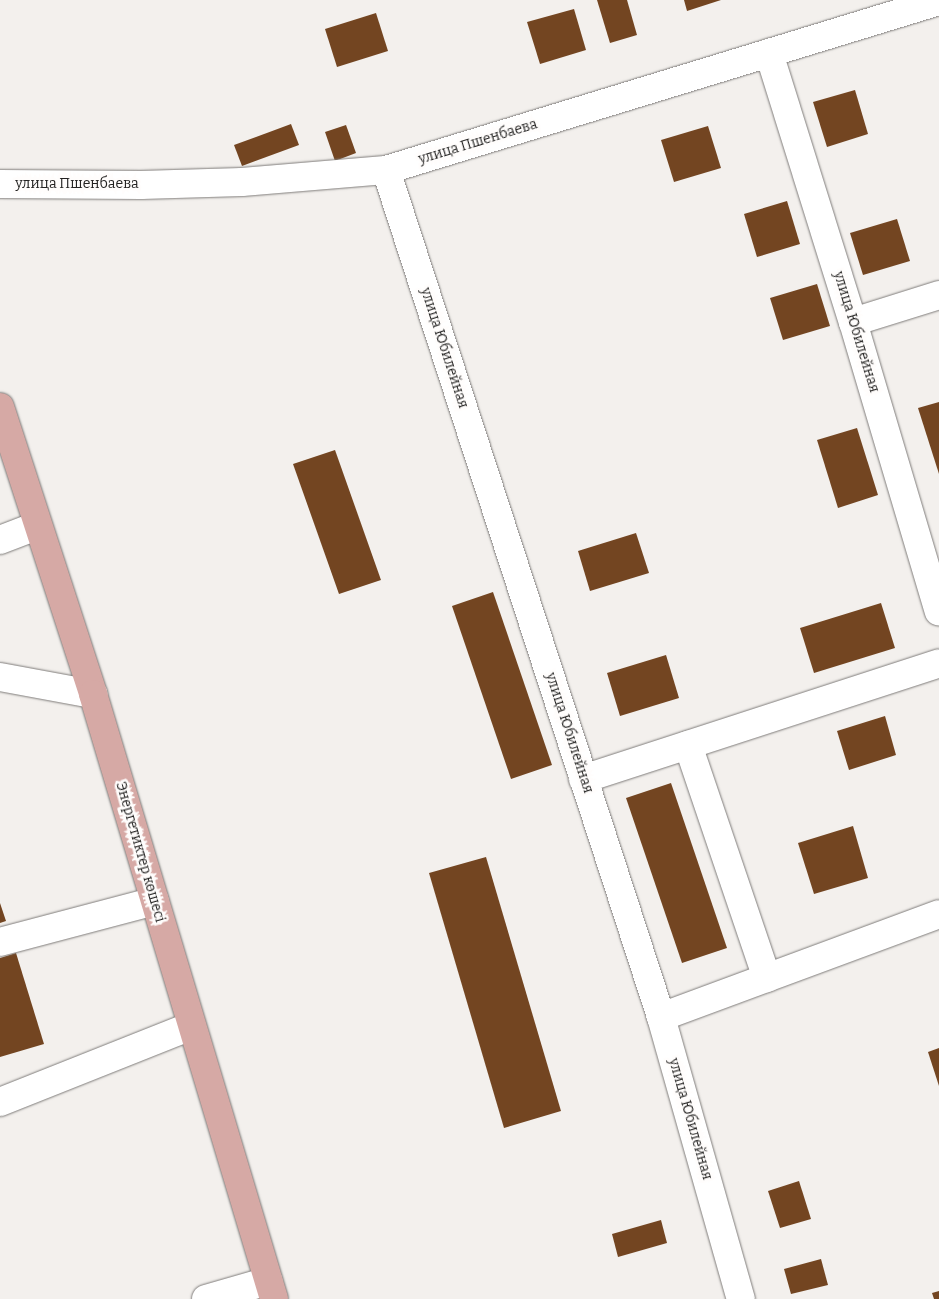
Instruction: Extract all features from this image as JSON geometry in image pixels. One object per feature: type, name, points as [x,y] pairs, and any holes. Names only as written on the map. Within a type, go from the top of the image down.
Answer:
[{"type":"main road","name":"Энергетиктер көшесі","points":[[0,407],[93,694],[271,1290]]},
{"type":"street","name":"улица Пшенбаева","points":[[0,184],[131,185],[242,182],[386,170],[939,1]]},
{"type":"street","name":"улица Юбилейная","points":[[769,53],[853,322],[939,612]]},
{"type":"street","name":"улица Юбилейная","points":[[386,170],[661,1017],[741,1299]]},
{"type":"street","points":[[853,322],[939,295]]},
{"type":"street","points":[[0,540],[38,526]]},
{"type":"street","points":[[583,779],[939,663]]},
{"type":"street","points":[[0,677],[93,694]]},
{"type":"street","points":[[688,745],[767,978]]},
{"type":"street","points":[[0,942],[154,901]]},
{"type":"street","points":[[661,1017],[939,914]]},
{"type":"street","points":[[0,1102],[191,1026]]},
{"type":"street","points":[[206,1299],[271,1290]]},
{"type":"building","points":[[597,0],[627,0],[637,35],[610,43]]},
{"type":"building","points":[[684,0],[721,0],[687,11]]},
{"type":"building","points":[[574,9],[586,50],[540,64],[527,22]]},
{"type":"building","points":[[376,13],[388,51],[337,67],[325,29]]},
{"type":"building","points":[[855,90],[868,134],[827,147],[813,102]]},
{"type":"building","points":[[291,124],[299,145],[242,166],[234,145]]},
{"type":"building","points":[[346,125],[356,153],[335,161],[325,132]]},
{"type":"building","points":[[708,126],[721,168],[674,182],[661,140]]},
{"type":"building","points":[[787,201],[800,244],[757,257],[744,214]]},
{"type":"building","points":[[897,219],[910,261],[863,275],[850,233]]},
{"type":"building","points":[[817,284],[830,326],[783,340],[770,298]]},
{"type":"building","points":[[939,402],[939,474],[918,408]]},
{"type":"building","points":[[857,428],[878,495],[838,508],[817,440]]},
{"type":"building","points":[[335,450],[381,580],[339,594],[293,464]]},
{"type":"building","points":[[636,533],[649,573],[590,591],[578,551]]},
{"type":"building","points":[[493,592],[552,765],[511,779],[452,606]]},
{"type":"building","points":[[881,603],[895,648],[814,673],[800,628]]},
{"type":"building","points":[[666,655],[679,698],[620,716],[607,673]]},
{"type":"building","points":[[885,716],[896,755],[849,770],[837,731]]},
{"type":"building","points":[[671,783],[727,948],[682,963],[626,798]]},
{"type":"building","points":[[853,826],[868,878],[814,894],[798,843]]},
{"type":"building","points":[[486,857],[561,1111],[504,1128],[429,873]]},
{"type":"building","points":[[0,903],[6,921],[0,923]]},
{"type":"building","points":[[16,953],[44,1044],[0,1057],[0,958]]},
{"type":"building","points":[[939,1048],[939,1086],[928,1052]]},
{"type":"building","points":[[799,1181],[811,1219],[780,1228],[768,1191]]},
{"type":"building","points":[[661,1220],[667,1243],[618,1257],[612,1234]]},
{"type":"building","points":[[821,1259],[828,1285],[791,1294],[784,1269]]},
{"type":"building","points":[[939,1291],[939,1299],[934,1299],[932,1293]]}]
